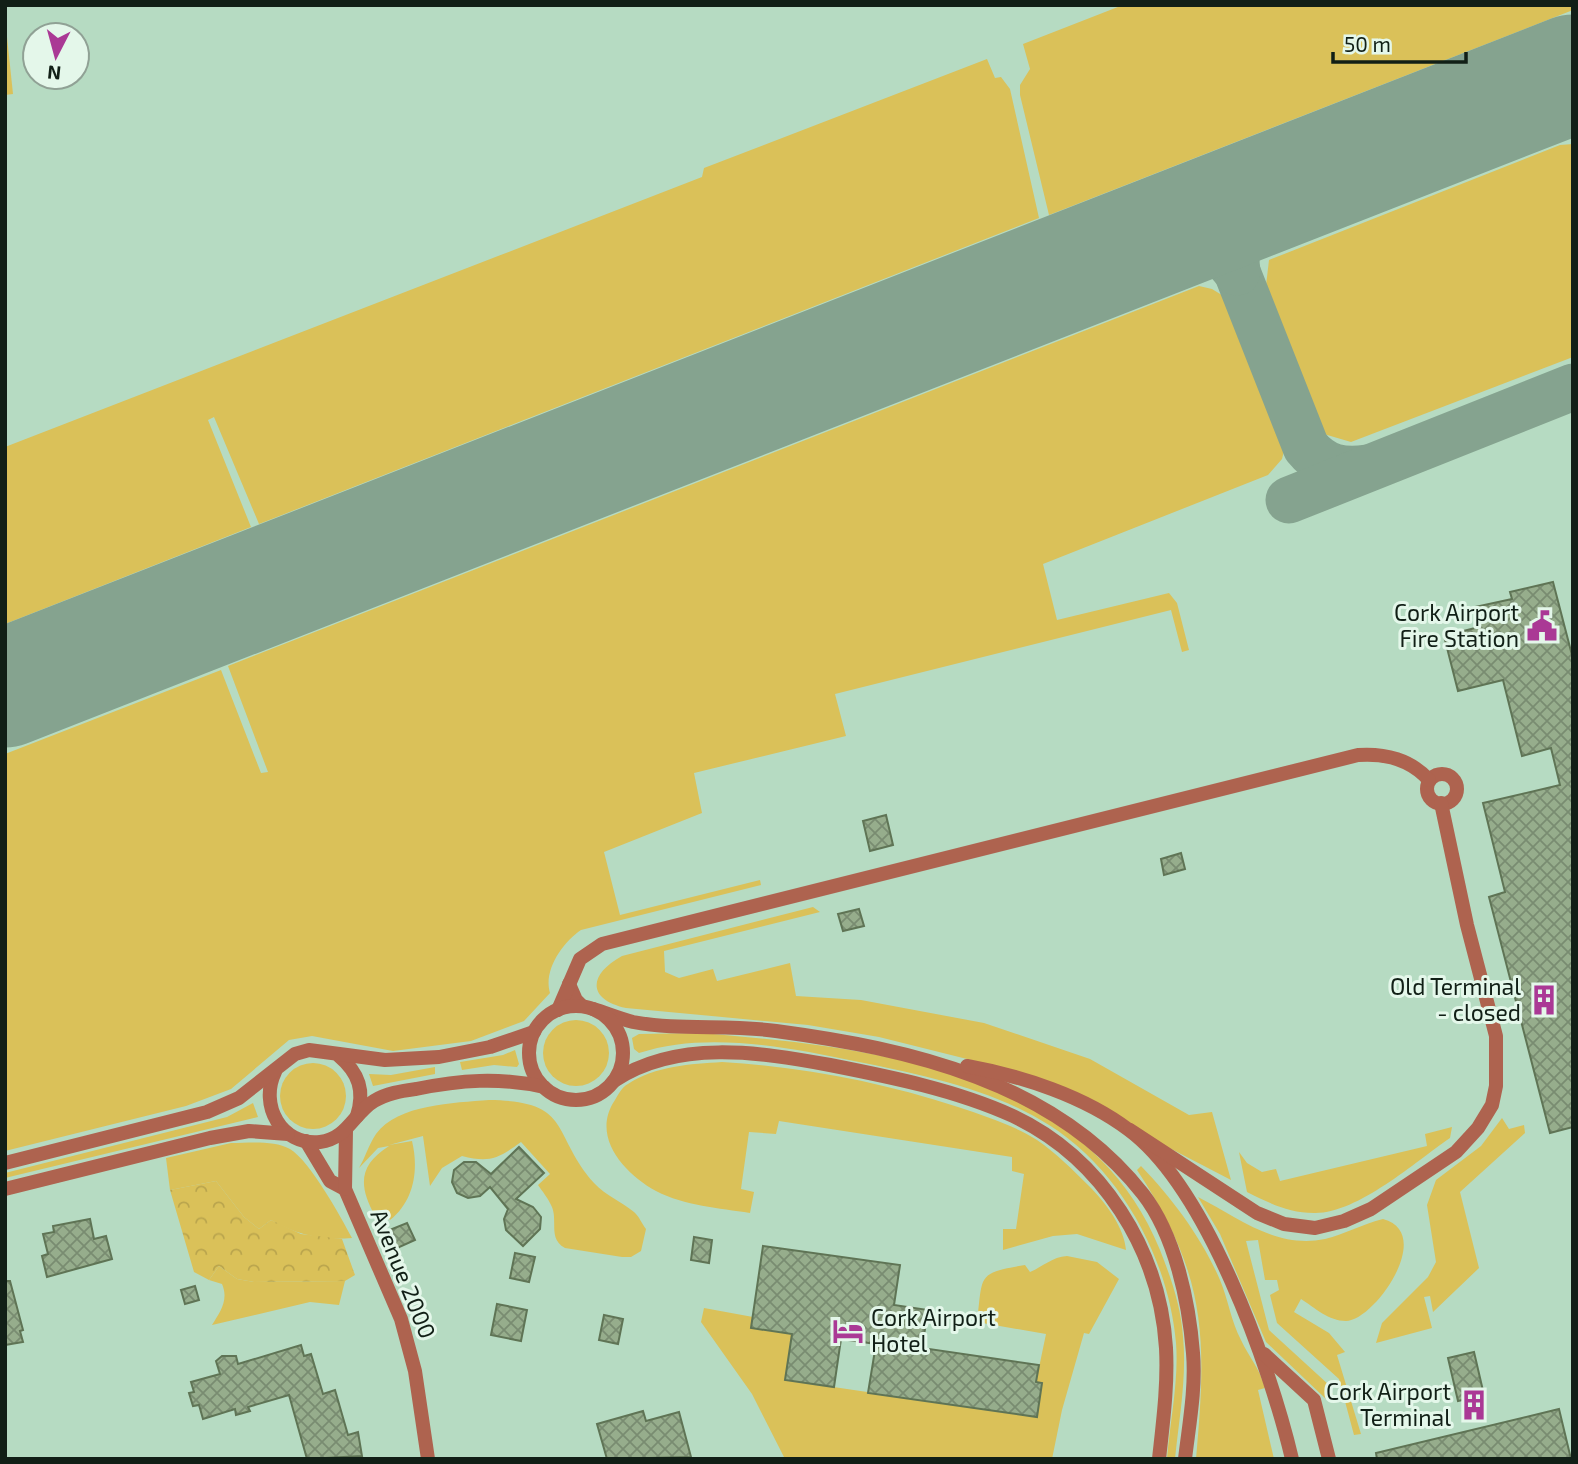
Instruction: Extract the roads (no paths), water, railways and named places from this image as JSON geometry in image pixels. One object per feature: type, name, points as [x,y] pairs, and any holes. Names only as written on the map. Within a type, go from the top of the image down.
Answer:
[{"type":"street","points":[[544,1087],[530,1061],[534,1032],[543,1019],[558,1010],[588,1008],[632,1022],[753,1028],[869,1045],[934,1061],[993,1071],[1049,1089],[1130,1130],[1257,1213],[1284,1224],[1315,1228],[1371,1209],[1456,1152],[1471,1136],[1492,1105],[1496,1086],[1496,1036],[1467,925],[1441,803],[1428,795],[1429,780],[1422,773],[1385,755],[1358,755],[602,944],[580,959],[558,1010]]},
{"type":"street","points":[[1429,780],[1442,774],[1454,780],[1457,789],[1453,798],[1441,803]]},
{"type":"street","points":[[569,984],[576,1000],[610,1021],[621,1040],[621,1068],[614,1081]]},
{"type":"street","points":[[5,1163],[207,1112],[256,1088],[282,1063],[295,1054],[309,1050],[385,1060],[439,1057],[490,1047],[534,1032]]},
{"type":"street","points":[[5,1189],[249,1130],[288,1134],[306,1141],[321,1142],[346,1130],[373,1101],[454,1081],[510,1080],[544,1087],[568,1099],[582,1100],[597,1095],[635,1066],[688,1054],[741,1054],[803,1060],[881,1076],[971,1100],[1014,1116],[1056,1142],[1089,1171],[1114,1200],[1133,1231],[1153,1277],[1166,1350],[1159,1459]]},
{"type":"street","points":[[339,1056],[357,1077],[360,1104],[356,1117]]},
{"type":"street","points":[[934,1061],[997,1085],[1050,1111],[1097,1147],[1144,1195],[1170,1245],[1184,1288],[1193,1356],[1185,1459]]},
{"type":"street","points":[[282,1063],[274,1074],[269,1100],[272,1113],[288,1134]]},
{"type":"street","points":[[306,1141],[330,1181],[345,1189],[346,1130]]},
{"type":"street","points":[[1130,1130],[1161,1162],[1189,1199],[1208,1233],[1275,1388],[1292,1459]]},
{"type":"street","name":"Avenue 2000","points":[[345,1189],[405,1332],[420,1398],[428,1459]]},
{"type":"street","points":[[1260,1351],[1314,1400],[1329,1459]]},
{"type":"place","name":"Cork Airport Fire Station","points":[[1542,626]]},
{"type":"place","name":"Old Terminal - closed","points":[[1544,1000]]},
{"type":"place","name":"Cork Airport Hotel","points":[[848,1331]]},
{"type":"place","name":"Cork Airport Terminal","points":[[1474,1405]]}]
